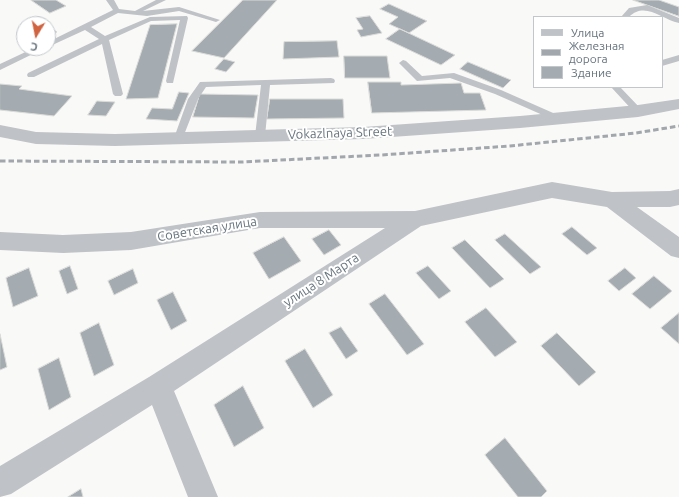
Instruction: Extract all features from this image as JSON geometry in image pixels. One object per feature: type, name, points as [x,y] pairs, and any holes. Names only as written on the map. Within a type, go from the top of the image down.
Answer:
[{"type":"street","name":"Vokazlnaya Street","points":[[0,131],[36,138],[115,140],[363,133],[638,111],[679,104]]},
{"type":"street","name":"улица 8 Марта","points":[[0,483],[158,386],[415,219],[552,190],[612,200],[670,199],[679,197]]},
{"type":"street","points":[[612,200],[679,249]]},
{"type":"street","name":"Советская улица","points":[[0,241],[63,244],[131,241],[260,220],[415,219]]},
{"type":"street","points":[[158,386],[203,497]]},
{"type":"lane","points":[[110,0],[117,11]]},
{"type":"lane","points":[[135,13],[162,0]]},
{"type":"lane","points":[[626,16],[632,10],[647,8],[679,20]]},
{"type":"lane","points":[[56,41],[117,11],[147,14],[179,10],[216,20]]},
{"type":"lane","points":[[31,75],[104,39],[150,19],[184,18],[170,81]]},
{"type":"lane","points":[[86,27],[104,39],[118,94]]},
{"type":"lane","points":[[0,67],[24,56]]},
{"type":"lane","points":[[663,63],[679,58]]},
{"type":"lane","points":[[403,63],[420,78],[451,75],[498,92],[556,118]]},
{"type":"lane","points":[[179,138],[193,99],[203,84],[331,81]]},
{"type":"lane","points":[[260,136],[266,82]]},
{"type":"lane","points":[[615,88],[638,111]]},
{"type":"building","points":[[31,0],[56,0],[66,6],[50,13]]},
{"type":"building","points":[[243,0],[277,0],[224,58],[192,51]]},
{"type":"building","points":[[633,0],[659,0],[679,7],[679,16]]},
{"type":"building","points":[[389,4],[427,21],[409,33],[389,24],[398,17],[380,9]]},
{"type":"building","points":[[370,16],[382,33],[361,37],[357,30],[363,29],[356,18]]},
{"type":"building","points":[[177,24],[158,98],[126,99],[150,25]]},
{"type":"building","points":[[400,29],[455,55],[441,65],[386,39]]},
{"type":"building","points":[[337,41],[339,57],[283,59],[284,42]]},
{"type":"building","points":[[344,56],[387,56],[390,78],[345,78]]},
{"type":"building","points":[[224,59],[235,62],[226,72],[215,69]]},
{"type":"building","points":[[468,62],[511,80],[503,88],[460,69]]},
{"type":"building","points":[[368,82],[401,82],[401,85],[461,83],[464,93],[480,93],[486,110],[372,113]]},
{"type":"building","points":[[0,84],[22,86],[19,89],[72,96],[54,116],[0,110]]},
{"type":"building","points":[[179,92],[189,93],[177,121],[146,119],[152,108],[172,109]]},
{"type":"building","points":[[200,94],[258,95],[254,118],[193,117]]},
{"type":"building","points":[[270,99],[343,99],[344,118],[267,119]]},
{"type":"building","points":[[97,101],[115,102],[106,116],[88,115]]},
{"type":"building","points":[[572,227],[597,248],[587,255],[562,234]]},
{"type":"building","points":[[329,230],[341,245],[324,255],[312,239]]},
{"type":"building","points":[[505,234],[541,267],[530,274],[495,240]]},
{"type":"building","points":[[284,237],[301,261],[269,279],[253,253]]},
{"type":"building","points":[[465,240],[504,279],[490,288],[452,248]]},
{"type":"building","points":[[70,266],[78,289],[67,294],[59,271]]},
{"type":"building","points":[[428,266],[451,291],[439,299],[416,273]]},
{"type":"building","points":[[29,268],[38,296],[13,307],[6,278]]},
{"type":"building","points":[[625,268],[636,278],[619,291],[608,281]]},
{"type":"building","points":[[133,269],[138,283],[114,295],[108,281]]},
{"type":"building","points":[[654,276],[672,291],[650,309],[632,294]]},
{"type":"building","points":[[173,292],[187,321],[171,330],[157,300]]},
{"type":"building","points":[[385,294],[424,344],[407,355],[369,304]]},
{"type":"building","points":[[486,308],[517,342],[495,357],[465,322]]},
{"type":"building","points":[[679,313],[679,344],[661,328]]},
{"type":"building","points":[[99,323],[114,365],[94,376],[80,333]]},
{"type":"building","points":[[341,327],[358,351],[346,359],[329,333]]},
{"type":"building","points":[[557,333],[596,372],[579,386],[541,346]]},
{"type":"building","points":[[0,334],[7,367],[0,370]]},
{"type":"building","points":[[305,349],[333,395],[313,408],[285,361]]},
{"type":"building","points":[[59,358],[71,397],[49,410],[38,369]]},
{"type":"building","points":[[243,386],[264,428],[234,447],[214,405]]},
{"type":"building","points":[[505,438],[547,491],[541,497],[518,497],[485,455]]},
{"type":"building","points":[[81,489],[83,497],[68,497]]},
{"type":"railway","points":[[0,161],[242,162],[381,155],[510,146],[636,133],[679,126]]}]
